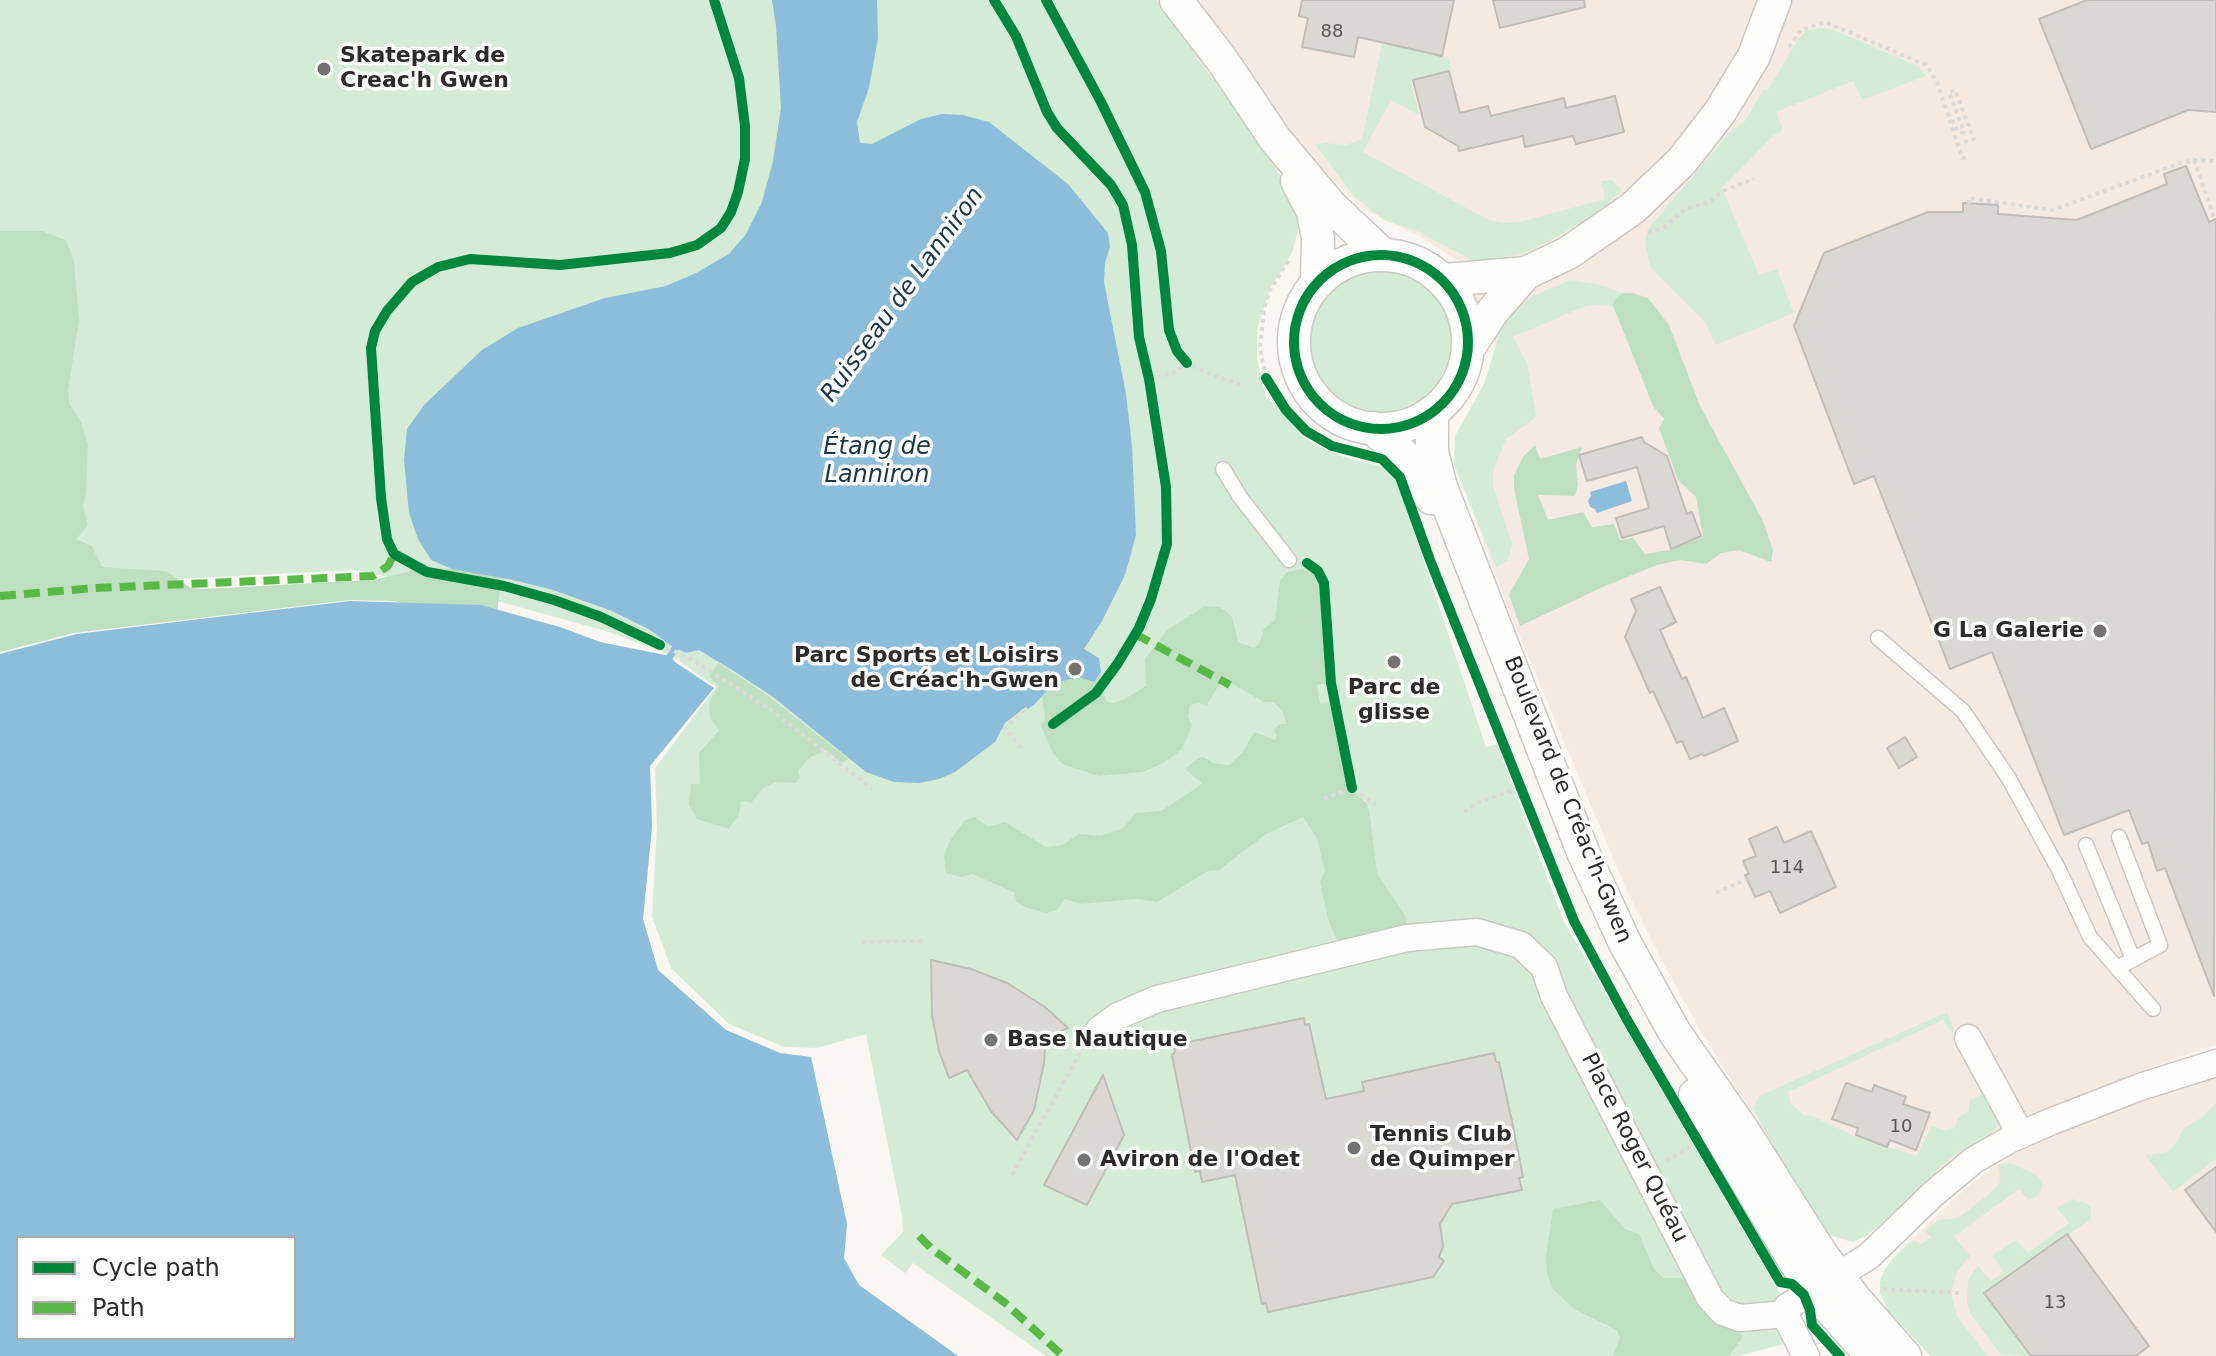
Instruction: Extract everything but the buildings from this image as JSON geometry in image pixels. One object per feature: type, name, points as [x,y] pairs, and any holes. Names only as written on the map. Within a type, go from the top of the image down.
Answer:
[{"type":"street","points":[[1176,0],[1222,60],[1275,139],[1331,206],[1383,255]]},
{"type":"street","points":[[1445,280],[1526,273],[1568,253],[1633,208],[1691,151],[1729,98],[1779,14]]},
{"type":"street","points":[[1275,139],[1313,212],[1318,238],[1317,283]]},
{"type":"street","points":[[1383,255],[1414,261],[1445,280],[1463,311],[1468,349],[1464,369],[1455,387],[1432,412],[1404,426],[1373,428],[1346,421],[1327,410],[1308,391],[1298,369],[1294,332],[1306,298],[1334,268],[1355,259],[1383,255]]},
{"type":"street","points":[[1468,349],[1492,312],[1526,273]]},
{"type":"street","name":"Boulevard de Créac'h-Gwen","points":[[1432,412],[1432,452],[1441,487],[1603,897],[1635,964],[1675,1033],[1744,1132],[1792,1211],[1872,1356]]},
{"type":"street","name":"Boulevard de Créac'h-Gwen","points":[[1373,428],[1413,464],[1427,488],[1549,806],[1595,915],[1631,986],[1778,1235],[1905,1356]]},
{"type":"street","name":"Place Roger Quéau","points":[[1099,1030],[1118,1016],[1157,999],[1407,938],[1463,932],[1493,935],[1521,945],[1544,967],[1554,996],[1573,1027],[1694,1269],[1716,1306],[1731,1316],[1758,1318],[1786,1314]]},
{"type":"street","points":[[1968,1038],[2021,1135]]},
{"type":"street","points":[[1806,1356],[1786,1314],[1787,1307],[1835,1289],[1933,1194],[1974,1160],[2021,1135],[2140,1087],[2216,1063]]},
{"type":"lane","points":[[1223,469],[1289,560]]},
{"type":"lane","points":[[1878,638],[1963,711],[2008,777],[2059,870],[2090,937],[2153,1009]]},
{"type":"lane","points":[[2117,968],[2160,945],[2119,837]]},
{"type":"lane","points":[[2086,845],[2133,959]]},
{"type":"path","points":[[714,0],[739,78],[745,126],[745,159],[731,212],[721,228],[697,245],[670,253],[560,265],[470,259],[438,267],[412,282],[387,311],[375,331],[371,348],[381,498],[387,539],[394,554],[427,572],[504,586],[554,600],[601,617],[683,656],[774,712],[872,789]]},
{"type":"path","points":[[994,0],[1021,46],[1047,112],[1057,128],[1111,185],[1123,205],[1132,245],[1139,337],[1163,461],[1168,512],[1167,544],[1139,628],[1096,693],[1053,724]]},
{"type":"path","points":[[1779,14],[1785,48],[1801,30],[1825,22],[1926,65],[1933,74],[1962,158],[1970,159]]},
{"type":"path","points":[[1947,111],[1959,133],[1964,132],[1949,92],[1955,90],[1974,139],[1956,145]]},
{"type":"path","points":[[2194,160],[2215,220]]},
{"type":"path","points":[[1969,204],[1969,198],[2052,210],[2194,160],[2216,161]]},
{"type":"path","points":[[1645,234],[1663,228],[1687,208],[1708,203],[1723,191],[1754,179]]},
{"type":"path","points":[[1272,389],[1266,378],[1260,348],[1264,309],[1270,290],[1295,248]]},
{"type":"path","points":[[1177,351],[1187,363],[1242,385]]},
{"type":"path","points":[[1149,379],[1173,373],[1187,363]]},
{"type":"path","points":[[1021,748],[1005,728],[1024,710]]},
{"type":"path","points":[[1514,773],[1524,801]]},
{"type":"path","points":[[1324,799],[1352,788],[1376,805]]},
{"type":"path","points":[[1464,812],[1477,803],[1519,788]]},
{"type":"path","points":[[1716,893],[1747,879]]},
{"type":"path","points":[[862,942],[922,941]]},
{"type":"path","points":[[1012,1175],[1083,1049],[1099,1030]]},
{"type":"path","points":[[1645,1171],[1700,1143]]},
{"type":"path","points":[[1835,1289],[1959,1293]]},
{"type":"shaded area","points":[[1156,0],[2216,0],[2216,1045],[2179,1057],[2081,1100],[1939,1179],[1866,1236],[1853,1242],[1829,1235],[1698,1027],[1660,957],[1627,891],[1509,611],[1460,477],[1456,456],[1495,361],[1494,341],[1460,262],[1421,237],[1363,209],[1169,17]]},
{"type":"shaded area","points":[[2216,1076],[2216,1356],[1931,1356],[1882,1298],[1882,1283],[1891,1262],[1903,1248],[1964,1190],[2009,1156],[2130,1103]]},
{"type":"green space","name":"Parc Sports et Loisirs de Créac'h-Gwen","points":[[0,0],[1156,0],[1265,151],[1300,206],[1304,222],[1299,227],[1292,253],[1270,289],[1257,330],[1257,359],[1266,397],[1283,411],[1302,436],[1314,444],[1394,472],[1486,747],[1497,744],[1564,922],[1806,1338],[1739,1356],[1046,1356],[913,1263],[905,1273],[881,1255],[903,1232],[902,1216],[866,1034],[817,1048],[784,1047],[729,1024],[671,968],[652,917],[657,827],[655,768],[716,687],[671,655],[674,662],[714,688],[650,766],[652,827],[643,919],[658,970],[726,1030],[780,1053],[811,1057],[847,1224],[844,1258],[859,1285],[958,1356],[0,1356],[0,654],[77,634],[350,601],[560,627],[600,642],[662,656],[670,655],[609,632],[469,593],[353,570],[115,582],[0,570]]},
{"type":"green space","points":[[1832,29],[1918,66],[1926,76],[1862,100],[1853,81],[1776,112],[1783,130],[1773,136],[1722,188],[1759,275],[1777,269],[1794,313],[1716,345],[1705,322],[1650,267],[1645,243],[1648,229],[1730,132],[1745,121],[1805,31]]},
{"type":"green space","points":[[1382,43],[1449,58],[1451,70],[1411,80],[1419,115],[1391,100],[1363,152],[1487,219],[1502,223],[1520,222],[1605,199],[1601,181],[1612,180],[1622,190],[1605,207],[1557,237],[1523,253],[1494,260],[1476,262],[1417,231],[1384,220],[1353,195],[1316,145],[1346,145],[1362,139]]},
{"type":"green space","points":[[0,231],[42,231],[66,240],[74,261],[79,320],[68,390],[69,403],[81,422],[88,444],[83,506],[88,525],[76,539],[92,546],[102,567],[166,571],[191,588],[204,589],[373,580],[428,567],[489,572],[501,580],[495,628],[394,601],[350,600],[74,633],[0,652]]},
{"type":"green space","points":[[1380,268],[1408,274],[1431,290],[1447,313],[1453,341],[1447,369],[1431,392],[1408,408],[1380,414],[1352,408],[1329,392],[1313,369],[1307,341],[1313,313],[1329,290],[1352,274]]},
{"type":"green space","points":[[1571,280],[1597,284],[1623,293],[1613,303],[1614,308],[1605,304],[1586,306],[1513,337],[1527,363],[1536,414],[1535,418],[1506,439],[1493,471],[1493,486],[1512,544],[1508,560],[1496,567],[1454,465],[1455,436],[1484,384],[1507,318],[1532,296]]},
{"type":"green space","points":[[1623,293],[1648,298],[1669,325],[1700,406],[1763,521],[1773,550],[1771,562],[1739,550],[1721,553],[1706,564],[1681,560],[1657,565],[1520,626],[1509,595],[1529,559],[1514,489],[1514,475],[1523,457],[1535,445],[1540,459],[1582,447],[1576,464],[1578,485],[1575,496],[1538,495],[1548,520],[1583,512],[1592,527],[1614,524],[1620,540],[1633,538],[1645,554],[1669,550],[1703,537],[1696,497],[1678,480],[1659,428],[1664,419],[1653,406],[1614,308],[1613,303]]},
{"type":"green space","points":[[1302,569],[1318,573],[1323,586],[1330,683],[1317,685],[1320,704],[1333,703],[1350,788],[1367,804],[1377,874],[1405,915],[1407,929],[1339,945],[1328,919],[1320,882],[1325,871],[1317,838],[1303,817],[1266,834],[1219,870],[1208,871],[1157,902],[1136,899],[1081,904],[1065,899],[1057,910],[1046,913],[1016,902],[1015,893],[973,874],[961,877],[946,873],[944,856],[949,842],[965,820],[975,817],[988,827],[1005,822],[1046,847],[1062,845],[1079,834],[1101,836],[1123,828],[1136,813],[1161,811],[1198,787],[1202,783],[1185,769],[1198,758],[1229,765],[1243,752],[1254,732],[1275,740],[1274,730],[1279,724],[1287,724],[1282,711],[1274,702],[1264,702],[1226,680],[1220,683],[1207,705],[1190,705],[1188,717],[1192,725],[1181,750],[1143,772],[1099,776],[1062,764],[1053,753],[1041,726],[1045,718],[1042,697],[1054,683],[1079,676],[1094,682],[1099,676],[1103,680],[1099,686],[1107,701],[1112,703],[1125,699],[1146,686],[1145,659],[1167,630],[1205,606],[1220,607],[1226,611],[1232,617],[1238,642],[1254,648],[1259,644],[1264,629],[1275,620],[1280,581],[1287,572]]},
{"type":"green space","points":[[718,663],[767,695],[848,759],[842,763],[826,750],[809,758],[798,771],[800,778],[795,783],[775,782],[762,789],[751,803],[741,801],[739,814],[729,829],[697,819],[689,805],[691,784],[700,784],[699,753],[719,730],[710,718],[709,709],[710,700],[719,687],[709,676]]},
{"type":"green space","points":[[1947,1012],[1955,1031],[1952,1033],[1943,1020],[1788,1092],[1791,1104],[1805,1116],[1810,1115],[1854,1136],[1917,1156],[1932,1126],[1946,1131],[1955,1127],[1958,1118],[1969,1110],[1969,1101],[1985,1093],[2001,1121],[1992,1133],[1954,1155],[1938,1169],[1927,1188],[1866,1236],[1853,1242],[1829,1235],[1821,1228],[1782,1163],[1754,1109],[1759,1096]]},
{"type":"green space","points":[[2216,1103],[2216,1159],[2173,1192],[2145,1155],[2168,1152],[2183,1129],[2204,1116]]},
{"type":"green space","points":[[2008,1162],[2037,1175],[2043,1184],[2039,1195],[2029,1200],[2019,1189],[1954,1236],[1970,1256],[1957,1272],[1951,1292],[1957,1316],[1987,1356],[1930,1356],[1888,1310],[1880,1293],[1880,1281],[1895,1256],[1914,1240],[1921,1244],[1931,1237],[1925,1231],[1938,1220],[1958,1218],[1993,1191],[2000,1182],[1999,1165]]},
{"type":"green space","points":[[2072,1199],[2087,1203],[2091,1208],[2091,1219],[1985,1293],[2031,1356],[2001,1355],[1970,1313],[1968,1279],[1978,1266],[1991,1281],[2004,1272],[1992,1255],[2016,1240],[2028,1253],[2069,1223],[2057,1208]]},
{"type":"green space","points":[[1600,1200],[1625,1229],[1639,1234],[1654,1269],[1663,1278],[1688,1278],[1738,1326],[1742,1338],[1729,1356],[1613,1356],[1620,1338],[1617,1330],[1574,1309],[1553,1289],[1547,1273],[1546,1255],[1553,1209]]},
{"type":"water","name":"Étang de Lanniron","points":[[772,0],[877,0],[878,38],[869,88],[857,122],[860,143],[872,144],[921,119],[942,114],[963,115],[989,122],[1068,184],[1108,233],[1110,247],[1104,282],[1126,394],[1136,535],[1125,575],[1084,649],[1099,658],[1101,672],[1094,682],[1079,677],[1054,683],[1034,705],[1028,709],[1026,707],[1005,723],[995,742],[955,772],[939,779],[919,783],[894,782],[866,772],[772,696],[732,670],[699,650],[686,653],[612,611],[553,590],[452,569],[431,560],[418,539],[409,513],[404,460],[407,429],[425,404],[482,350],[518,328],[605,298],[666,286],[696,273],[729,254],[746,234],[762,202],[773,161],[781,108]]},
{"type":"water","points":[[1626,481],[1632,501],[1597,513],[1590,507],[1590,492]]},
{"type":"water","points":[[350,601],[481,605],[560,627],[600,642],[670,656],[714,688],[650,766],[652,827],[643,919],[658,970],[726,1030],[780,1053],[811,1057],[847,1224],[844,1258],[859,1285],[958,1356],[0,1356],[0,654],[77,634]]},
{"type":"waterway","name":"Ruisseau de Lanniron","points":[[665,664],[680,641]]},
{"type":"marked path","points":[[0,596],[95,588],[373,576],[388,566],[394,554]]},
{"type":"marked path","points":[[1135,634],[1230,685]]},
{"type":"marked path","points":[[919,1236],[1004,1302],[1063,1356]]},
{"type":"cycle path","points":[[660,645],[601,617],[554,600],[504,586],[427,572],[394,554],[387,539],[381,498],[371,348],[375,331],[387,311],[412,282],[438,267],[470,259],[560,265],[670,253],[697,245],[721,228],[738,192],[745,159],[745,126],[739,78],[714,0]]},
{"type":"cycle path","points":[[994,0],[1016,36],[1047,112],[1057,128],[1111,185],[1123,205],[1132,245],[1139,337],[1149,379],[1166,487],[1167,544],[1139,628],[1096,693],[1053,724]]},
{"type":"cycle path","points":[[1046,0],[1145,192],[1161,251],[1169,330],[1177,351],[1187,363]]},
{"type":"cycle path","points":[[1381,255],[1414,262],[1442,281],[1461,309],[1468,342],[1461,375],[1442,403],[1414,422],[1381,429],[1348,422],[1320,403],[1301,375],[1294,342],[1301,309],[1320,281],[1348,262],[1381,255]]},
{"type":"cycle path","points":[[1266,378],[1286,410],[1306,431],[1332,446],[1382,459],[1400,477],[1574,921],[1626,1018],[1780,1282],[1792,1284],[1804,1295],[1812,1325],[1840,1356]]},
{"type":"cycle path","points":[[1307,563],[1318,571],[1324,583],[1331,683],[1352,788]]},
{"type":"place","name":"Skatepark de Creac'h Gwen","points":[[324,69]]},
{"type":"place","name":"G La Galerie","points":[[2100,631]]},
{"type":"place","name":"Parc de glisse","points":[[1394,662]]},
{"type":"place","name":"Parc Sports et Loisirs de Créac'h-Gwen","points":[[1075,669]]},
{"type":"place","name":"Base Nautique","points":[[991,1040]]},
{"type":"place","name":"Tennis Club de Quimper","points":[[1354,1148]]},
{"type":"place","name":"Aviron de l'Odet","points":[[1084,1160]]}]
